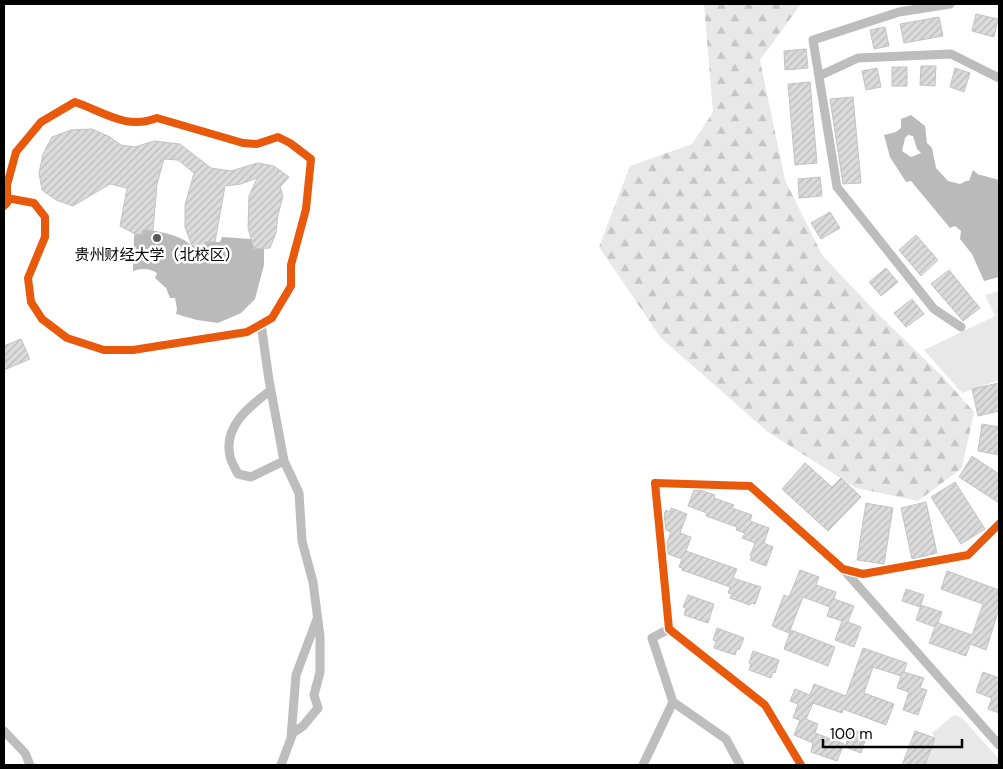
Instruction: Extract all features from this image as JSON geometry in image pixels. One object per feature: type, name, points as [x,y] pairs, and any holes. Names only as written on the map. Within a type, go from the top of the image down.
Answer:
[{"type":"street","points":[[950,4],[899,12],[813,40],[837,187],[934,309],[961,326]]},
{"type":"street","points":[[819,76],[858,58],[951,54],[999,78]]},
{"type":"street","points":[[76,102],[118,120],[144,123],[157,118],[243,143],[257,144],[278,137],[311,159],[306,209],[290,264],[290,286],[272,318],[247,332],[133,350],[104,350],[67,338],[42,319],[31,302],[28,278],[45,237],[45,217],[34,203],[5,202],[16,152],[41,122],[76,102]]},
{"type":"street","points":[[261,324],[284,461],[299,494],[302,541],[313,582],[320,636],[320,672],[314,695],[318,708],[303,726],[293,733]]},
{"type":"street","points":[[271,390],[248,408],[235,426],[229,439],[230,457],[238,474],[251,477],[284,461]]},
{"type":"street","points":[[801,765],[765,705],[669,629],[655,483],[750,486],[844,570],[999,745]]},
{"type":"street","points":[[844,570],[863,574],[968,555],[999,524]]},
{"type":"street","points":[[281,765],[293,733],[296,675],[317,618]]},
{"type":"street","points":[[669,629],[652,638],[673,702],[726,739],[740,765]]},
{"type":"street","points":[[643,765],[673,702]]},
{"type":"street","points":[[4,731],[25,753],[30,765]]},
{"type":"green space","points":[[702,4],[801,4],[760,60],[785,180],[822,255],[876,312],[944,378],[974,412],[962,468],[918,501],[856,488],[768,432],[661,338],[599,247],[630,166],[692,144],[713,112],[704,5]]},
{"type":"green space","points":[[999,291],[999,380],[962,393],[924,350],[995,316],[985,295]]},
{"type":"green space","points":[[954,715],[962,718],[999,759],[999,765],[925,765],[935,738],[932,733]]},
{"type":"shaded area","points":[[911,115],[925,126],[927,143],[932,148],[936,168],[948,181],[960,184],[969,181],[973,170],[979,175],[999,180],[999,277],[984,281],[972,254],[960,239],[961,231],[955,226],[950,228],[911,181],[906,182],[890,157],[884,135],[896,132],[901,128],[901,119]],"holes":[[[908,135],[913,136],[917,149],[921,153],[911,157],[902,151],[905,138]]]},
{"type":"shaded area","points":[[143,230],[169,234],[183,239],[192,246],[204,247],[205,242],[220,242],[222,237],[251,239],[254,249],[264,248],[264,265],[255,299],[241,313],[218,323],[176,314],[175,298],[170,298],[166,288],[155,278],[157,273],[145,269],[133,271],[134,237],[135,234],[143,235]]},
{"type":"building","points":[[976,14],[998,19],[994,37],[972,31]]},
{"type":"building","points":[[939,17],[943,36],[904,43],[900,24]]},
{"type":"building","points":[[885,27],[889,46],[874,49],[870,30]]},
{"type":"building","points":[[806,49],[808,68],[785,70],[784,51]]},
{"type":"building","points":[[921,66],[936,66],[935,86],[920,85]]},
{"type":"building","points":[[892,67],[907,67],[907,86],[892,86]]},
{"type":"building","points":[[877,68],[881,87],[866,90],[862,71]]},
{"type":"building","points":[[955,68],[970,73],[964,92],[950,87]]},
{"type":"building","points":[[810,82],[817,163],[795,165],[788,84]]},
{"type":"building","points":[[853,97],[861,183],[843,184],[830,99]]},
{"type":"building","points":[[92,129],[110,137],[121,145],[135,147],[154,141],[180,144],[211,168],[231,171],[258,163],[274,166],[289,177],[280,187],[283,196],[276,233],[270,248],[254,249],[248,228],[249,196],[257,178],[241,184],[225,186],[215,242],[205,242],[204,248],[192,246],[185,227],[185,205],[194,173],[178,160],[164,159],[157,184],[153,230],[143,230],[143,235],[135,234],[120,226],[127,188],[110,184],[73,206],[56,200],[42,190],[39,173],[43,154],[52,137],[71,130]]},
{"type":"building","points":[[820,177],[822,196],[799,198],[798,179]]},
{"type":"building","points":[[830,212],[840,228],[821,239],[811,223]]},
{"type":"building","points":[[916,235],[938,260],[921,276],[899,250]]},
{"type":"building","points":[[886,268],[898,282],[881,296],[869,282]]},
{"type":"building","points":[[949,270],[980,308],[963,321],[931,284]]},
{"type":"building","points":[[912,299],[924,314],[906,327],[894,313]]},
{"type":"building","points":[[21,339],[30,359],[4,370],[4,346]]},
{"type":"building","points":[[999,383],[999,411],[978,416],[972,389]]},
{"type":"building","points":[[982,424],[999,427],[999,455],[978,451]]},
{"type":"building","points":[[972,456],[999,474],[999,503],[959,477]]},
{"type":"building","points":[[805,463],[832,487],[841,478],[861,497],[828,531],[782,489]]},
{"type":"building","points":[[955,482],[985,529],[961,544],[931,497]]},
{"type":"building","points":[[694,490],[715,495],[714,498],[734,505],[732,508],[752,515],[750,521],[769,528],[764,543],[773,547],[766,566],[750,560],[755,543],[742,538],[745,533],[736,530],[737,527],[706,516],[707,513],[688,506]]},
{"type":"building","points":[[926,502],[937,553],[912,559],[901,508]]},
{"type":"building","points":[[866,503],[893,508],[884,564],[857,560]]},
{"type":"building","points":[[671,508],[687,514],[680,533],[691,537],[686,551],[737,569],[733,578],[761,587],[755,604],[751,603],[750,605],[730,598],[732,594],[728,593],[730,587],[682,570],[679,567],[682,559],[668,554],[667,543],[671,532],[666,530],[664,514],[666,510],[670,512]]},
{"type":"building","points":[[800,570],[819,577],[816,585],[836,592],[834,599],[854,606],[848,622],[861,627],[854,647],[835,640],[842,621],[827,616],[830,607],[803,597],[789,633],[772,626],[784,595],[789,597]]},
{"type":"building","points":[[947,571],[999,590],[999,609],[986,650],[970,644],[966,656],[929,643],[935,627],[916,620],[921,605],[942,612],[938,623],[972,635],[983,604],[941,589]]},
{"type":"building","points":[[906,589],[924,595],[920,607],[902,601]]},
{"type":"building","points":[[688,595],[714,604],[708,623],[684,615],[686,608],[683,607]]},
{"type":"building","points":[[717,628],[744,638],[735,655],[714,648],[716,641],[713,640]]},
{"type":"building","points":[[791,630],[835,647],[828,666],[784,649]]},
{"type":"building","points":[[863,648],[907,663],[904,672],[924,678],[920,688],[927,690],[918,715],[903,710],[909,692],[897,688],[901,676],[873,667],[864,693],[894,704],[886,725],[843,709],[842,713],[813,703],[806,719],[818,724],[815,733],[844,744],[837,761],[811,752],[813,743],[794,735],[800,720],[793,718],[798,704],[790,701],[795,689],[810,695],[814,684],[846,696]]},
{"type":"building","points":[[753,651],[779,660],[775,673],[773,672],[771,678],[749,670]]},
{"type":"building","points":[[983,672],[999,678],[999,713],[988,709],[992,698],[976,692]]},
{"type":"building","points":[[851,729],[867,735],[861,753],[845,747]]},
{"type":"building","points":[[915,731],[935,738],[925,765],[902,765]]},
{"type":"cycle path","points":[[4,206],[7,203],[7,185],[16,152],[41,122],[75,102],[125,121],[146,121],[157,118],[243,143],[257,144],[278,137],[290,143],[311,159],[306,209],[291,265],[291,286],[272,318],[247,332],[133,350],[104,350],[67,338],[42,319],[31,302],[28,278],[45,237],[45,217],[34,203],[7,198]]},
{"type":"cycle path","points":[[801,765],[765,705],[669,629],[655,483],[750,486],[843,569],[863,574],[968,555],[999,524]]},
{"type":"place","name":"贵州财经大学（北校区）","points":[[157,238]]}]
